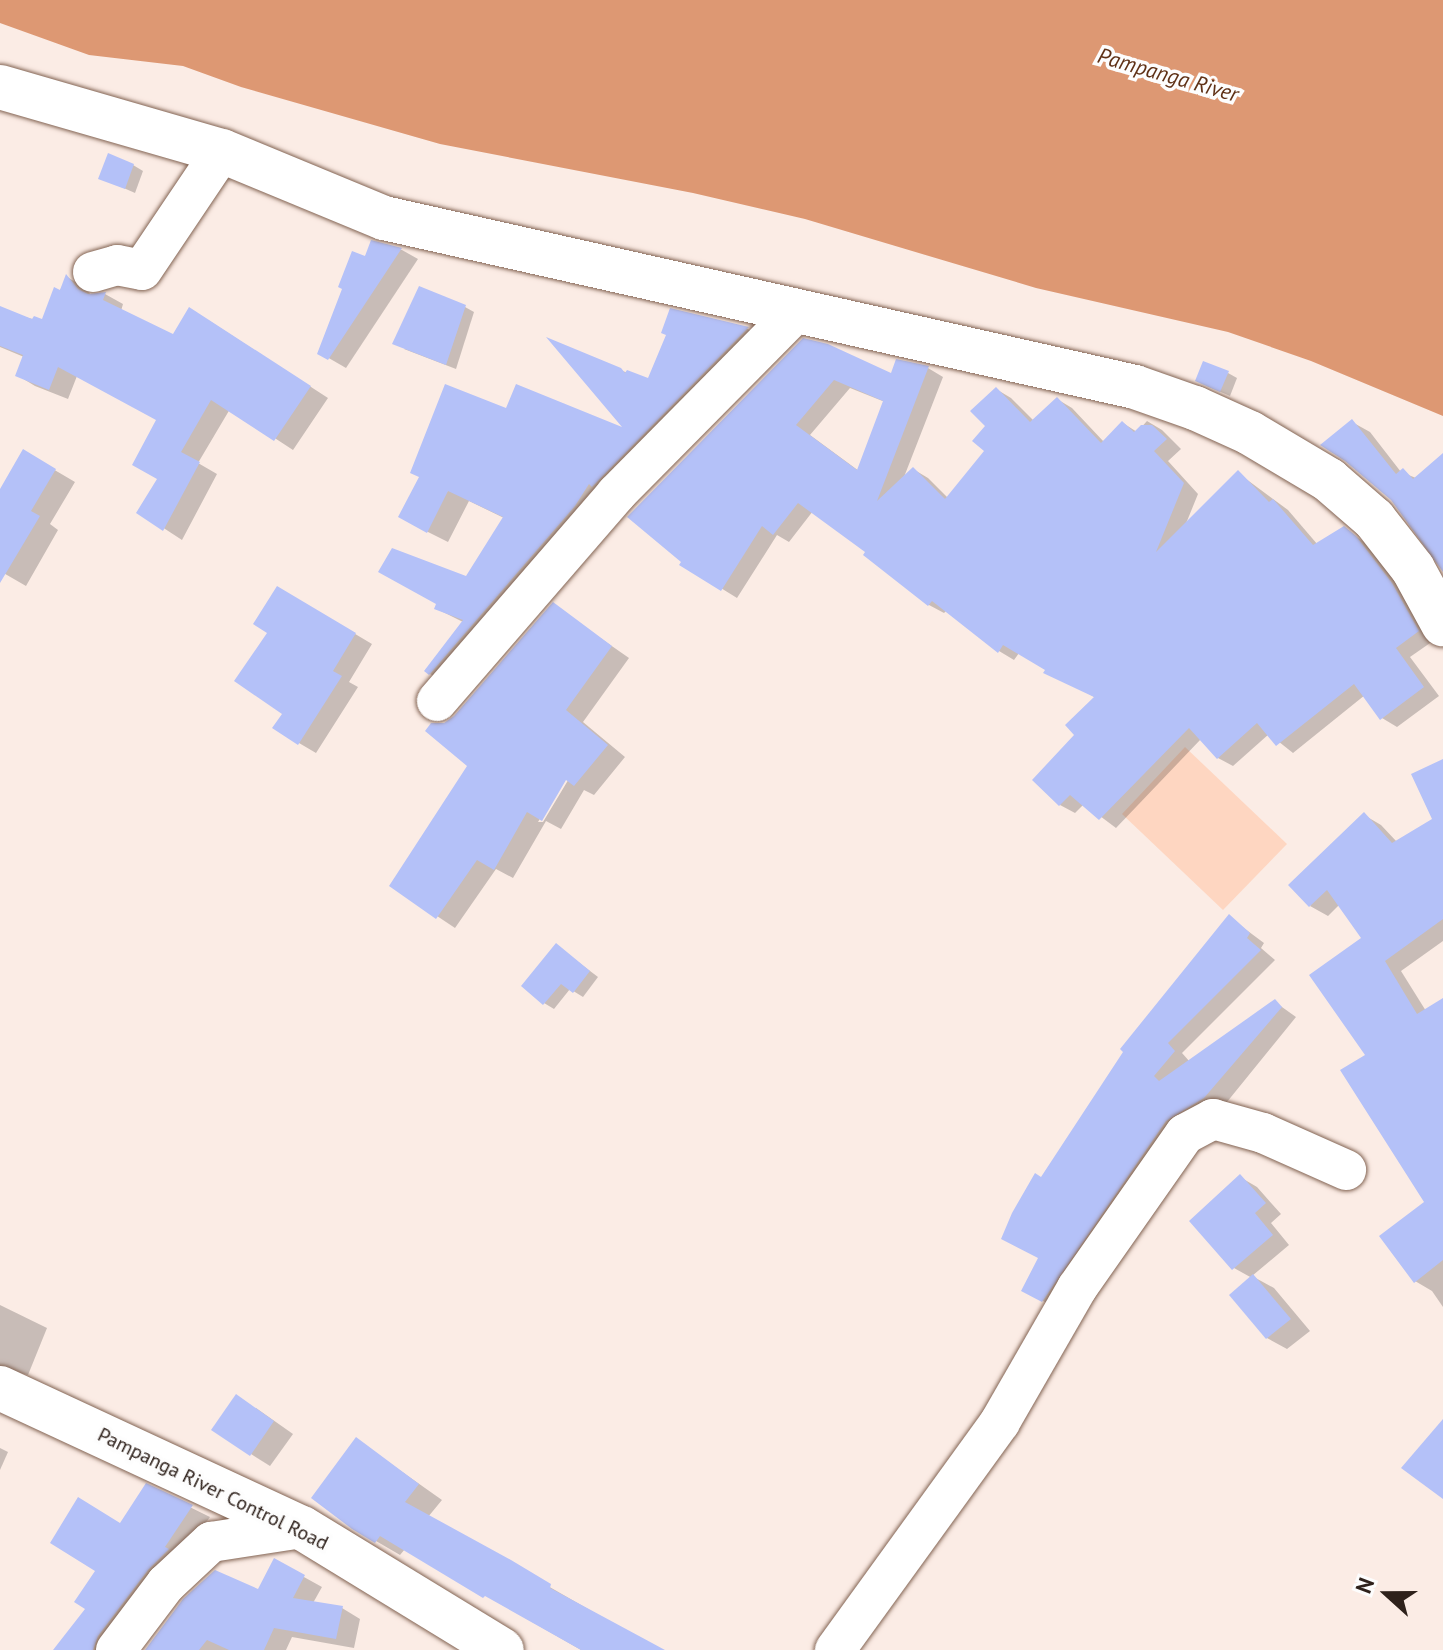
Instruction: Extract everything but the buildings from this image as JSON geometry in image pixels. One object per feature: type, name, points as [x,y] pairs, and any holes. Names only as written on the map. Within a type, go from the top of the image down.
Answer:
[{"type":"street","points":[[0,87],[222,151],[384,218],[1135,387],[1195,408],[1250,433],[1329,480],[1374,519],[1413,569],[1443,624]]},
{"type":"street","points":[[93,272],[117,265],[142,270],[222,151]]},
{"type":"street","points":[[437,701],[616,494],[798,310]]},
{"type":"street","points":[[835,1650],[1000,1422],[1077,1288],[1185,1134],[1213,1119],[1263,1133],[1346,1170]]},
{"type":"street","name":"Pampanga River Control Road","points":[[0,1388],[302,1528],[502,1650]]},
{"type":"street","points":[[116,1650],[166,1584],[211,1542],[302,1528]]},
{"type":"shaded area","points":[[1185,747],[1287,844],[1223,910],[1122,814]]},
{"type":"water","name":"Pampanga River","points":[[0,0],[1443,0],[1443,416],[1311,361],[1228,332],[1036,288],[805,219],[693,193],[440,144],[241,87],[183,66],[89,55],[0,23]]}]
